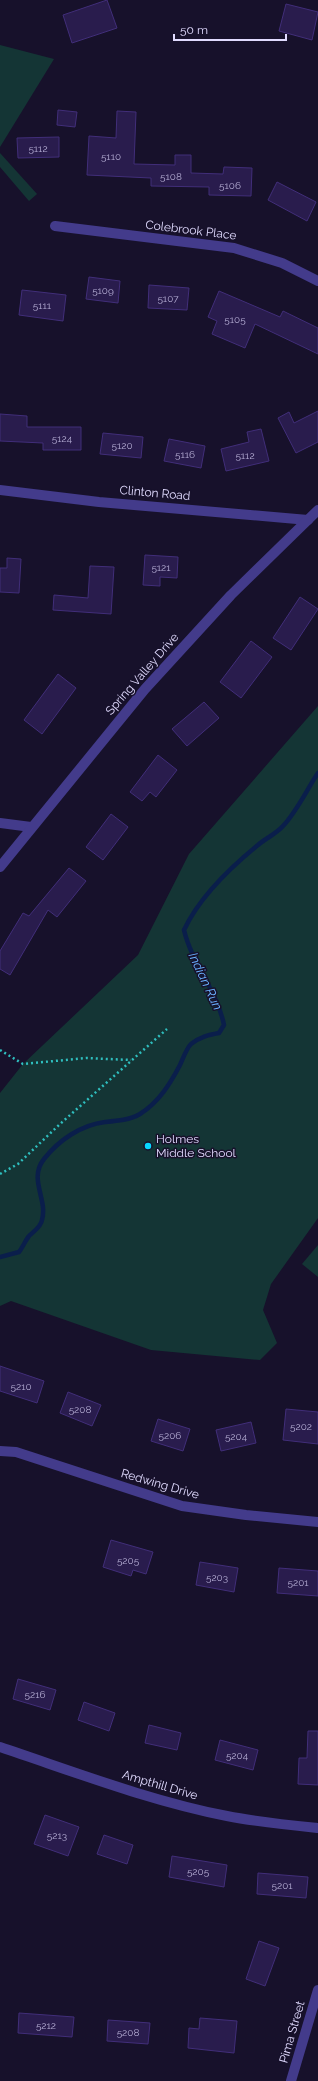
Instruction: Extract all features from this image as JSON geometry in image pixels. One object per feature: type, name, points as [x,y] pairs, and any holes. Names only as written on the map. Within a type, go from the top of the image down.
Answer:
[{"type":"street","name":"Colebrook Place","points":[[55,226],[234,248],[262,255],[318,281]]},
{"type":"street","name":"Clinton Road","points":[[0,490],[99,502],[308,520]]},
{"type":"street","name":"Spring Valley Drive","points":[[0,867],[145,688],[193,634],[318,510]]},
{"type":"street","points":[[0,823],[31,827]]},
{"type":"street","name":"Redwing Drive","points":[[0,1451],[16,1452],[182,1506],[246,1515],[318,1522]]},
{"type":"street","name":"Ampthill Drive","points":[[0,1747],[124,1788],[188,1807],[228,1816],[318,1828]]},
{"type":"street","name":"Pima Street","points":[[291,2081],[318,1990]]},
{"type":"path","points":[[0,1174],[18,1164],[167,1029]]},
{"type":"path","points":[[0,1050],[23,1064],[86,1058],[131,1060]]},
{"type":"green space","points":[[0,45],[54,59],[0,147]]},
{"type":"green space","points":[[0,153],[37,194],[29,201],[0,167]]},
{"type":"green space","points":[[318,706],[318,1218],[271,1284],[263,1310],[277,1343],[260,1360],[151,1350],[11,1301],[0,1306],[0,1093],[23,1064],[138,955],[189,854]]},
{"type":"green space","points":[[318,1245],[318,1277],[302,1264]]},
{"type":"building","points":[[107,0],[117,28],[72,43],[63,15]]},
{"type":"building","points":[[286,4],[318,12],[312,40],[279,31]]},
{"type":"building","points":[[58,110],[77,112],[75,127],[57,125]]},
{"type":"building","points":[[117,111],[136,112],[134,164],[175,165],[175,155],[191,155],[191,173],[223,174],[224,167],[252,168],[251,196],[209,195],[209,187],[151,186],[151,178],[87,175],[89,136],[116,138]]},
{"type":"building","points":[[59,137],[59,157],[18,158],[17,138]]},
{"type":"building","points":[[277,182],[316,202],[307,221],[268,200]]},
{"type":"building","points":[[89,277],[120,281],[118,303],[86,299]]},
{"type":"building","points":[[149,285],[189,288],[187,310],[148,308]]},
{"type":"building","points":[[22,290],[66,295],[63,321],[19,315]]},
{"type":"building","points":[[219,291],[280,317],[283,311],[318,328],[318,354],[255,324],[245,348],[212,334],[217,321],[208,317]]},
{"type":"building","points":[[318,411],[318,442],[296,453],[278,418],[289,412],[294,423]]},
{"type":"building","points":[[0,414],[27,416],[27,427],[81,427],[81,450],[43,450],[43,443],[0,441]]},
{"type":"building","points":[[261,429],[269,461],[226,471],[221,449],[249,442],[247,432]]},
{"type":"building","points":[[103,433],[143,437],[141,458],[100,454]]},
{"type":"building","points":[[169,439],[205,446],[201,468],[164,461]]},
{"type":"building","points":[[145,555],[178,557],[177,578],[160,577],[160,586],[143,585]]},
{"type":"building","points":[[7,558],[21,559],[19,593],[0,592],[0,568],[7,568]]},
{"type":"building","points":[[90,566],[114,567],[111,614],[53,610],[54,595],[88,598]]},
{"type":"building","points":[[300,597],[318,609],[291,650],[273,638]]},
{"type":"building","points":[[251,641],[272,657],[241,698],[220,682]]},
{"type":"building","points":[[58,674],[76,688],[42,734],[24,720]]},
{"type":"building","points":[[204,702],[219,718],[187,746],[172,729]]},
{"type":"building","points":[[158,755],[177,770],[156,797],[150,792],[142,801],[130,792]]},
{"type":"building","points":[[111,814],[128,827],[103,860],[86,847]]},
{"type":"building","points":[[69,868],[86,881],[57,917],[48,910],[10,975],[0,969],[0,951],[23,913],[29,916]]},
{"type":"building","points":[[0,1366],[44,1381],[37,1403],[0,1391]]},
{"type":"building","points":[[68,1392],[101,1405],[92,1426],[60,1413]]},
{"type":"building","points":[[286,1409],[318,1412],[318,1444],[283,1440]]},
{"type":"building","points":[[158,1419],[190,1429],[183,1451],[151,1441]]},
{"type":"building","points":[[251,1422],[256,1443],[221,1451],[216,1430]]},
{"type":"building","points":[[111,1540],[153,1552],[146,1574],[133,1570],[131,1576],[103,1567]]},
{"type":"building","points":[[200,1562],[238,1568],[234,1592],[196,1585]]},
{"type":"building","points":[[279,1568],[318,1571],[318,1596],[277,1593]]},
{"type":"building","points":[[18,1679],[56,1690],[50,1710],[13,1699]]},
{"type":"building","points":[[84,1702],[115,1713],[109,1731],[78,1720]]},
{"type":"building","points":[[149,1725],[181,1733],[177,1750],[145,1743]]},
{"type":"building","points":[[308,1731],[318,1731],[318,1785],[298,1784],[299,1758],[307,1758]]},
{"type":"building","points":[[220,1740],[258,1750],[253,1770],[215,1760]]},
{"type":"building","points":[[45,1815],[79,1827],[68,1856],[34,1844]]},
{"type":"building","points":[[104,1835],[133,1845],[127,1864],[97,1854]]},
{"type":"building","points":[[172,1856],[227,1865],[224,1887],[169,1877]]},
{"type":"building","points":[[258,1873],[308,1877],[306,1898],[257,1894]]},
{"type":"building","points":[[259,1941],[279,1948],[265,1986],[246,1979]]},
{"type":"building","points":[[19,2013],[74,2017],[72,2037],[18,2033]]},
{"type":"building","points":[[200,2018],[237,2021],[234,2053],[188,2048],[189,2028],[199,2029]]},
{"type":"building","points":[[108,2020],[150,2023],[148,2044],[107,2041]]},
{"type":"waterway","name":"Indian Run","points":[[0,1257],[19,1252],[29,1236],[40,1225],[43,1204],[38,1182],[38,1174],[44,1159],[50,1152],[71,1134],[87,1126],[128,1119],[140,1114],[153,1104],[168,1086],[189,1046],[204,1037],[219,1033],[224,1025],[221,1012],[193,954],[184,930],[198,906],[216,884],[248,854],[283,826],[297,807],[318,773]]},
{"type":"place","name":"Holmes Middle School","points":[[148,1146]]}]
